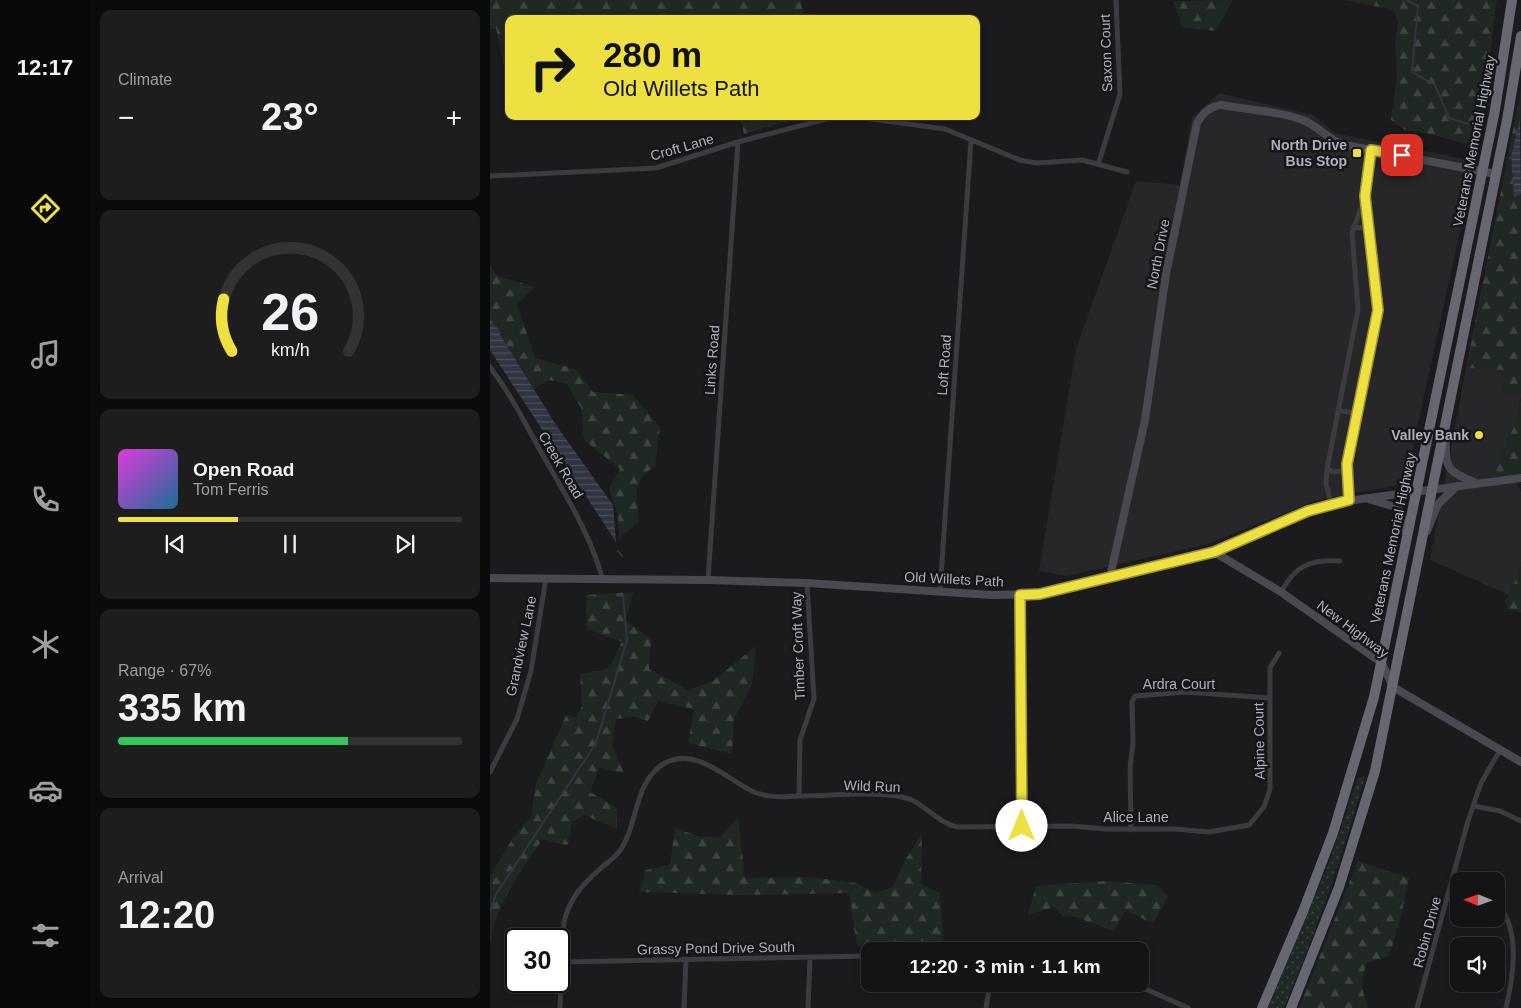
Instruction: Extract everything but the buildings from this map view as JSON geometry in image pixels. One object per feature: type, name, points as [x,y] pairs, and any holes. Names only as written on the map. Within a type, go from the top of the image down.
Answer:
[{"type":"highway","name":"Veterans Memorial Highway","points":[[1262,1008],[1304,909],[1333,833],[1358,756],[1382,663],[1503,70],[1512,0]]},
{"type":"highway","name":"Veterans Memorial Highway","points":[[1291,1008],[1326,925],[1352,849],[1374,771],[1421,550],[1521,43]]},
{"type":"main road","name":"North Drive","points":[[1110,577],[1145,420],[1166,274],[1196,123],[1208,109],[1221,105],[1303,120],[1333,141],[1496,174]]},
{"type":"main road","points":[[1447,419],[1446,455],[1448,466],[1454,474],[1476,483]]},
{"type":"main road","name":"Old Willets Path","points":[[490,578],[708,580],[807,583],[1020,595],[1040,594],[1214,552],[1296,516],[1331,503],[1417,490],[1521,478]]},
{"type":"main road","points":[[1421,550],[1438,504],[1458,485]]},
{"type":"main road","points":[[1364,498],[1392,506],[1400,511],[1407,541]]},
{"type":"main road","name":"New Highway","points":[[1214,552],[1281,592],[1382,663],[1393,687]]},
{"type":"main road","points":[[1393,687],[1521,762]]},
{"type":"street","name":"Saxon Court","points":[[1098,162],[1120,94],[1116,0]]},
{"type":"street","name":"Croft Lane","points":[[490,176],[656,168],[738,142],[822,120]]},
{"type":"street","name":"Croft Lane","points":[[877,120],[945,129],[1020,160],[1036,163],[1082,160],[1098,162],[1127,172]]},
{"type":"street","name":"Loft Road","points":[[940,591],[970,140]]},
{"type":"street","name":"Links Road","points":[[708,580],[738,142]]},
{"type":"street","points":[[1331,503],[1326,484],[1327,470],[1359,305],[1352,244],[1353,227],[1365,196],[1371,150]]},
{"type":"street","points":[[1349,500],[1347,470],[1378,310],[1365,196]]},
{"type":"street","points":[[1353,227],[1370,229]]},
{"type":"street","name":"Creek Road","points":[[490,367],[510,397],[580,521],[595,553],[603,580]]},
{"type":"street","points":[[1338,410],[1357,414]]},
{"type":"street","points":[[1327,470],[1333,472],[1347,470]]},
{"type":"street","points":[[1281,592],[1288,580],[1302,566],[1311,562],[1340,561]]},
{"type":"street","name":"Grandview Lane","points":[[490,772],[517,719],[538,636],[546,578]]},
{"type":"street","name":"Timber Croft Way","points":[[799,796],[800,740],[814,699],[807,583]]},
{"type":"street","points":[[1020,595],[1022,826]]},
{"type":"street","name":"Alpine Court","points":[[1249,825],[1264,807],[1270,789],[1270,668],[1279,653]]},
{"type":"street","name":"Ardra Court","points":[[1131,830],[1130,768],[1133,743],[1132,702],[1135,696],[1186,692],[1269,698]]},
{"type":"street","name":"Robin Drive","points":[[1455,872],[1481,783],[1500,750]]},
{"type":"street","name":"Wild Run","points":[[564,928],[567,908],[588,879],[622,847],[647,780],[655,770],[680,757],[700,761],[745,788],[767,796],[899,796],[921,804],[947,824],[971,828],[1022,826]]},
{"type":"street","points":[[1474,806],[1500,811],[1521,821]]},
{"type":"street","name":"Alice Lane","points":[[1022,826],[1071,826],[1209,832],[1249,825]]},
{"type":"street","name":"Robin Drive","points":[[1418,1008],[1450,888]]},
{"type":"street","points":[[1505,911],[1508,914],[1516,937],[1517,948],[1506,1008]]},
{"type":"street","name":"Grassy Pond Drive South","points":[[570,962],[861,956]]},
{"type":"street","points":[[808,1008],[810,957]]},
{"type":"street","points":[[684,1008],[686,959]]},
{"type":"street","points":[[1149,990],[1188,1008]]},
{"type":"street","points":[[986,1008],[989,992]]},
{"type":"street","name":"Wild Run","points":[[560,1008],[561,993]]},
{"type":"shaded area","points":[[1219,93],[1313,115],[1335,133],[1475,161],[1405,484],[1317,500],[1208,544],[1067,576],[1039,571],[1076,349],[1136,181],[1180,185],[1192,118]]},
{"type":"shaded area","points":[[1466,368],[1505,370],[1503,395],[1521,395],[1509,468],[1521,492],[1521,566],[1509,595],[1430,560]]},
{"type":"green space","points":[[490,0],[801,0],[803,15],[505,15],[505,72],[496,28],[490,29]]},
{"type":"green space","points":[[1233,0],[1215,31],[1182,27],[1173,1]]},
{"type":"green space","points":[[1345,0],[1497,0],[1485,95],[1476,138],[1465,144],[1430,134],[1405,130],[1391,120],[1397,76],[1395,43],[1398,21],[1393,10]]},
{"type":"green space","points":[[1521,89],[1521,119],[1511,157],[1515,197],[1521,194],[1521,395],[1503,395],[1505,370],[1466,368]]},
{"type":"green space","points":[[741,120],[791,120],[744,134]]},
{"type":"green space","points":[[490,266],[498,276],[534,287],[517,304],[535,358],[575,369],[593,392],[633,395],[660,427],[655,467],[642,477],[637,490],[639,522],[619,538],[618,516],[609,488],[620,469],[584,440],[581,408],[567,384],[549,380],[534,389],[490,318]]},
{"type":"green space","points":[[1521,397],[1521,475],[1497,477],[1494,472],[1518,417]]},
{"type":"green space","points":[[1521,566],[1521,613],[1509,609],[1504,601],[1509,595]]},
{"type":"green space","points":[[633,592],[626,621],[651,639],[649,669],[688,690],[713,681],[756,646],[752,684],[734,719],[732,754],[688,743],[694,709],[658,701],[648,721],[635,717],[616,719],[612,745],[624,773],[599,768],[590,792],[617,808],[617,829],[584,815],[572,822],[568,845],[542,840],[517,876],[503,902],[490,943],[490,876],[513,838],[531,817],[536,784],[566,715],[576,717],[582,706],[580,674],[608,669],[622,642],[587,629],[586,595]]},
{"type":"green space","points":[[1365,776],[1328,894],[1284,1008],[1268,1008],[1330,860],[1358,778]]},
{"type":"green space","points":[[738,818],[745,878],[810,877],[856,883],[876,893],[893,887],[903,864],[922,833],[921,884],[940,893],[944,942],[861,942],[861,946],[857,946],[849,893],[742,895],[639,892],[645,870],[670,865],[675,828],[698,836],[719,838]]},
{"type":"green space","points":[[1358,861],[1409,878],[1400,921],[1389,956],[1367,963],[1363,975],[1362,986],[1369,1008],[1299,1008]]},
{"type":"green space","points":[[1108,881],[1157,885],[1168,897],[1154,922],[1147,921],[1126,910],[1113,931],[1076,917],[1063,916],[1054,907],[1028,915],[1036,886]]},
{"type":"water","points":[[1520,119],[1521,194],[1514,197],[1511,157]]},
{"type":"water","points":[[490,318],[556,425],[613,505],[616,542],[490,350]]},
{"type":"waterway","points":[[1406,0],[1418,6],[1412,72],[1435,85],[1449,118],[1472,125]]},
{"type":"waterway","points":[[618,551],[622,556]]},
{"type":"waterway","points":[[490,912],[496,894],[596,743],[627,640],[623,596]]},
{"type":"place","name":"North Drive Bus Stop","points":[[1357,153]]},
{"type":"place","name":"Valley Bank","points":[[1479,435]]},
{"type":"route","points":[[1022,826],[1020,595],[1040,594],[1214,552],[1308,511],[1331,503],[1349,500],[1346,483],[1347,464],[1378,310],[1365,196],[1368,167],[1371,150],[1402,155]]}]
